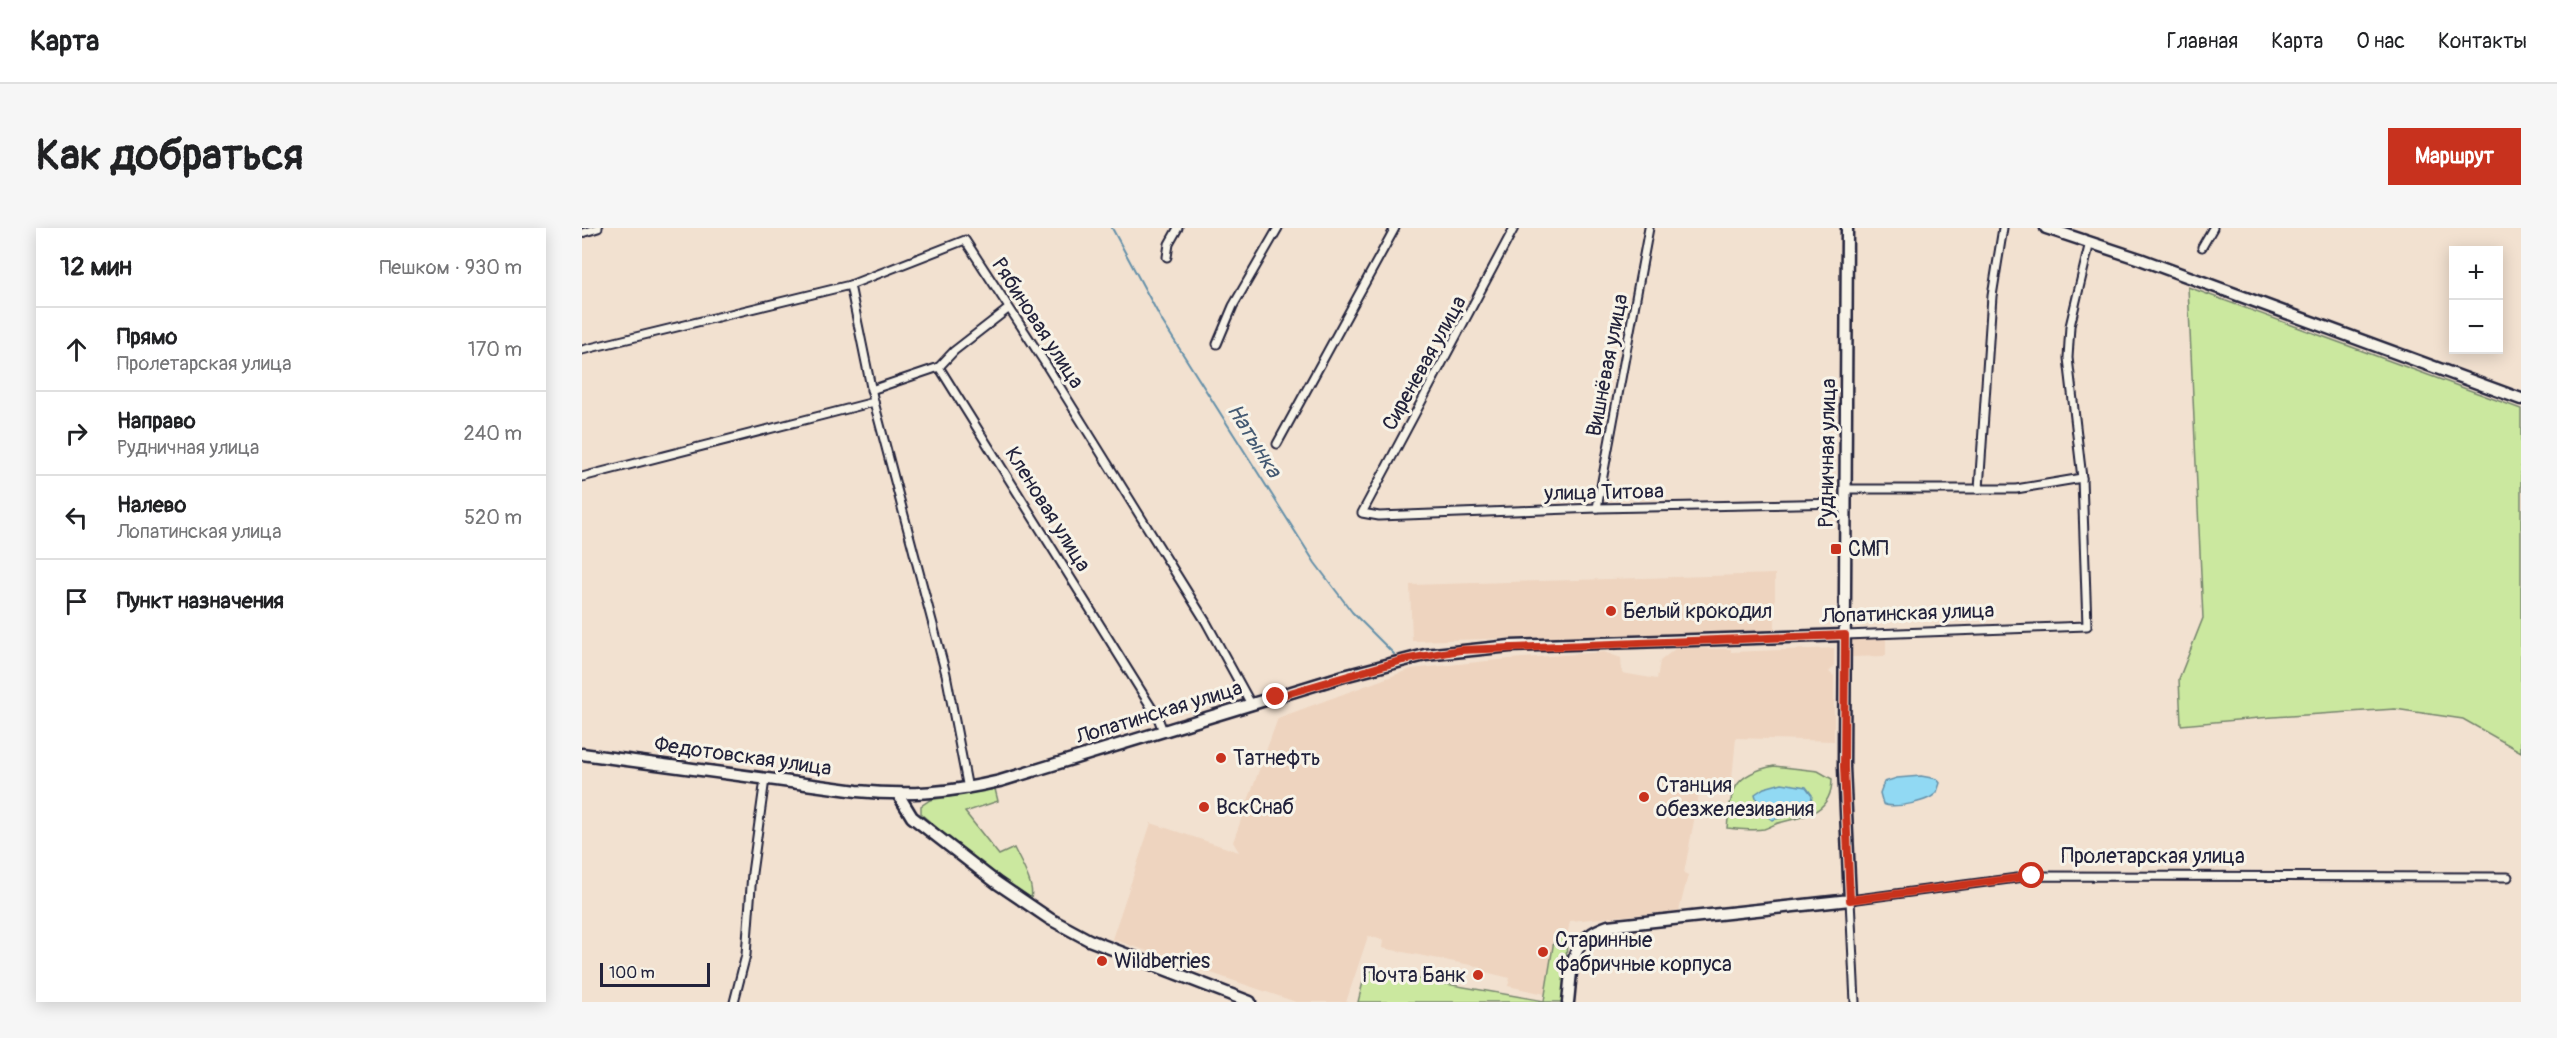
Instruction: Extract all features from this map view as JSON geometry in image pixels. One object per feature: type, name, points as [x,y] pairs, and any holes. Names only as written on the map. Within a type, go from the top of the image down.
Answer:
[{"type":"main road","name":"Рудничная улица","points":[[1847,228],[1844,767],[1850,900]]},
{"type":"main road","points":[[2046,228],[2521,399]]},
{"type":"main road","name":"Лопатинская улица","points":[[968,789],[1040,770],[1251,704],[1403,660],[1460,650],[1845,635]]},
{"type":"main road","name":"Федотовская улица","points":[[582,754],[765,779],[898,794],[946,793],[968,789]]},
{"type":"main road","points":[[898,794],[912,817],[997,883],[1050,919],[1089,940],[1248,1002]]},
{"type":"main road","name":"Пролетарская улица","points":[[1568,1002],[1575,954],[1581,942],[1594,930],[1608,926],[1850,900]]},
{"type":"street","points":[[582,232],[598,228]]},
{"type":"street","points":[[1167,257],[1169,244],[1178,228]]},
{"type":"street","points":[[1217,344],[1233,306],[1278,228]]},
{"type":"street","points":[[1277,444],[1395,228]]},
{"type":"street","name":"Сиреневая улица","points":[[1362,513],[1514,228]]},
{"type":"street","name":"Вишнёвая улица","points":[[1597,508],[1649,228]]},
{"type":"street","points":[[1979,489],[1992,296],[2003,228]]},
{"type":"street","points":[[2202,247],[2213,228]]},
{"type":"street","name":"Рябиновая улица","points":[[582,350],[850,285],[965,240],[1045,363],[1211,631],[1251,704]]},
{"type":"street","name":"Лопатинская улица","points":[[1845,635],[2087,626],[2082,478],[2068,358],[2070,326],[2090,242]]},
{"type":"street","points":[[850,285],[874,402],[946,674],[968,789]]},
{"type":"street","points":[[872,390],[939,367],[954,351],[1008,309]]},
{"type":"street","name":"Кленовая улица","points":[[939,367],[1056,551],[1158,718],[1163,731]]},
{"type":"street","points":[[582,477],[874,402]]},
{"type":"street","points":[[1847,489],[2016,489],[2082,478]]},
{"type":"street","name":"улица Титова","points":[[1362,513],[1379,516],[1597,508],[1846,503]]},
{"type":"street","points":[[734,1002],[746,955],[752,873],[765,779]]},
{"type":"street","name":"Пролетарская улица","points":[[1850,900],[2032,876],[2508,877]]},
{"type":"street","name":"Рудничная улица","points":[[1850,900],[1855,1002]]},
{"type":"shaded area","points":[[1775,574],[1775,631],[1412,641],[1410,585]]},
{"type":"shaded area","points":[[1851,639],[1886,639],[1886,656],[1851,657]]},
{"type":"shaded area","points":[[1676,648],[1731,649],[1731,652],[1834,648],[1834,667],[1829,672],[1834,676],[1834,741],[1736,738],[1731,789],[1701,784],[1684,873],[1688,875],[1679,911],[1570,921],[1567,936],[1555,935],[1545,994],[1508,986],[1510,978],[1481,971],[1481,967],[1382,948],[1383,940],[1368,936],[1346,1002],[1296,1002],[1112,939],[1151,823],[1239,852],[1233,842],[1278,718],[1411,669],[1497,660],[1604,652],[1621,658],[1622,673],[1657,679],[1660,661]]},
{"type":"green space","points":[[2188,287],[2521,409],[2521,752],[2463,719],[2395,709],[2181,725],[2179,679],[2203,618]]},
{"type":"green space","points":[[1774,766],[1818,771],[1832,779],[1828,798],[1823,805],[1809,814],[1764,829],[1727,828],[1730,803],[1742,779],[1760,769]]},
{"type":"green space","points":[[995,789],[998,801],[965,812],[999,855],[1014,848],[1029,880],[1031,898],[966,853],[921,814],[921,806],[930,800]]},
{"type":"green space","points":[[1555,934],[1567,936],[1565,1002],[1358,1002],[1366,970],[1544,1001]]},
{"type":"water","points":[[1921,776],[1937,779],[1940,783],[1933,796],[1911,804],[1895,806],[1883,804],[1880,793],[1884,782],[1897,778]]},
{"type":"water","points":[[1782,783],[1806,787],[1812,795],[1811,804],[1792,815],[1772,820],[1767,816],[1766,809],[1757,801],[1755,794],[1764,788]]},
{"type":"waterway","name":"Натынка","points":[[1112,228],[1162,321],[1315,563],[1352,612],[1394,654]]},
{"type":"place","name":"СМП","points":[[1836,549]]},
{"type":"place","name":"Белый крокодил","points":[[1611,611]]},
{"type":"place","name":"Татнефть","points":[[1221,758]]},
{"type":"place","name":"Станция обезжелезивания","points":[[1644,797]]},
{"type":"place","name":"ВскСнаб","points":[[1204,807]]},
{"type":"place","name":"Старинные фабричные корпуса","points":[[1543,952]]},
{"type":"place","name":"Wildberries","points":[[1102,961]]},
{"type":"place","name":"Почта Банк","points":[[1478,975]]},
{"type":"route","points":[[1276,697],[1371,668],[1425,655],[1460,650],[1510,646],[1781,639],[1845,635],[1844,767],[1850,900],[2032,876]]}]
